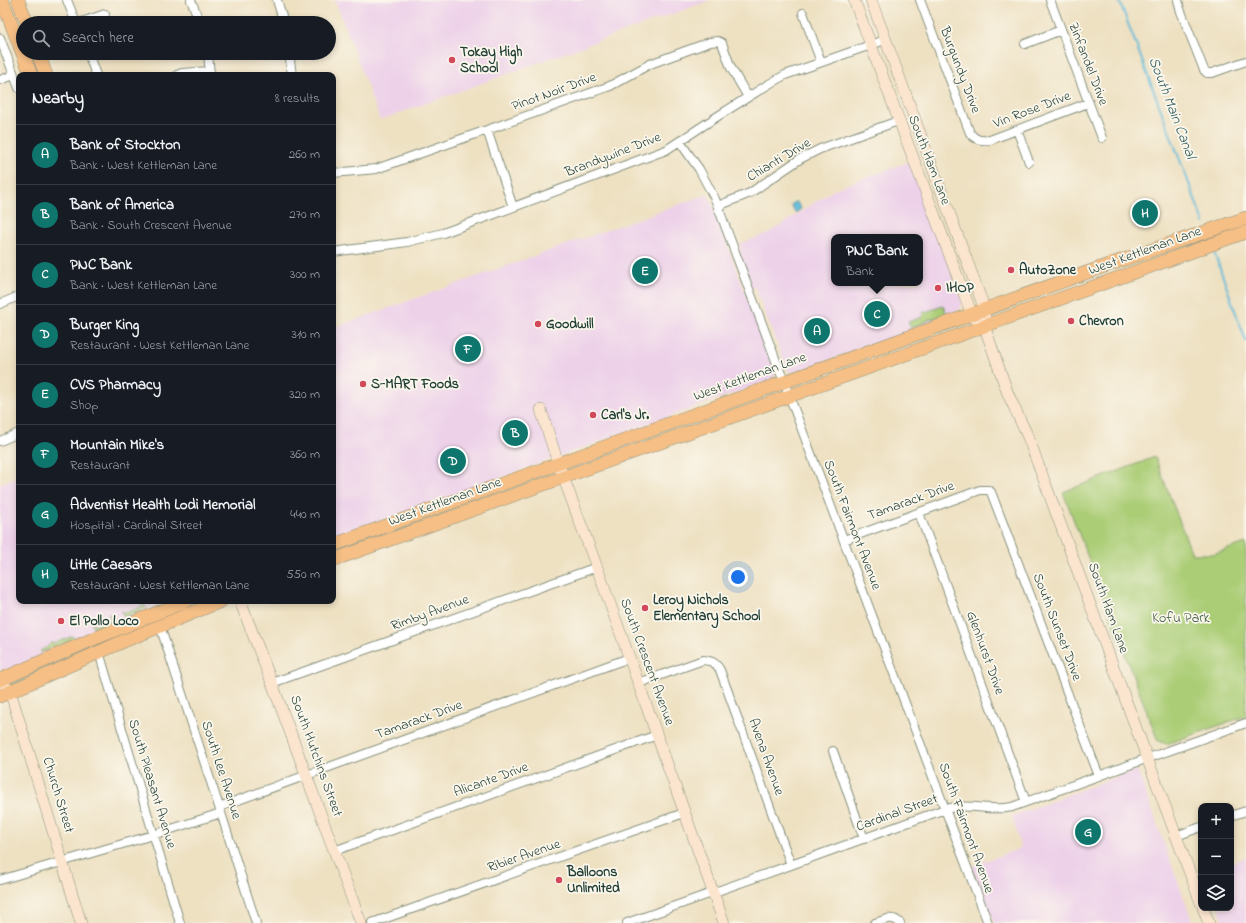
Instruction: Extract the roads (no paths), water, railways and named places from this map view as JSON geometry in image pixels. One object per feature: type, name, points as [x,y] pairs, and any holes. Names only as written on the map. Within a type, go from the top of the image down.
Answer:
[{"type":"main road","points":[[2,0],[16,36]]},
{"type":"main road","points":[[18,0],[24,16]]},
{"type":"main road","name":"South Ham Lane","points":[[854,0],[898,121],[972,315],[984,325]]},
{"type":"main road","name":"South Ham Lane","points":[[870,0],[985,310],[984,325],[1008,394],[1028,437],[1198,895]]},
{"type":"main road","points":[[25,60],[30,72]]},
{"type":"main road","points":[[41,60],[45,72]]},
{"type":"main road","name":"West Kettleman Lane","points":[[336,544],[1108,265],[1246,218]]},
{"type":"main road","name":"West Kettleman Lane","points":[[336,559],[1246,232]]},
{"type":"main road","name":"South Crescent Avenue","points":[[541,410],[558,463],[639,683],[724,923]]},
{"type":"main road","points":[[364,548],[376,538],[384,526]]},
{"type":"main road","points":[[0,680],[179,604]]},
{"type":"main road","points":[[5,694],[99,652],[214,604]]},
{"type":"main road","name":"South Hutchins Street","points":[[241,604],[361,923]]},
{"type":"main road","name":"Church Street","points":[[0,680],[63,861],[81,923]]},
{"type":"main road","points":[[1204,911],[1209,923]]},
{"type":"street","points":[[67,0],[75,16]]},
{"type":"street","points":[[191,0],[197,16]]},
{"type":"street","points":[[277,0],[282,16]]},
{"type":"street","name":"Burgundy Drive","points":[[920,0],[968,128]]},
{"type":"street","name":"Zinfandel Drive","points":[[1050,0],[1102,138]]},
{"type":"street","points":[[1178,0],[1180,9],[1204,70],[1212,73],[1246,61]]},
{"type":"street","points":[[803,13],[821,62]]},
{"type":"street","points":[[99,16],[105,14]]},
{"type":"street","points":[[1025,44],[1061,30]]},
{"type":"street","points":[[0,38],[16,80]]},
{"type":"street","name":"Brandywine Drive","points":[[336,252],[407,242],[443,233],[666,150],[785,75],[886,40]]},
{"type":"street","name":"Pinot Noir Drive","points":[[336,174],[376,169],[488,130],[610,86],[650,64],[710,42],[718,41],[722,43],[733,72],[748,97]]},
{"type":"street","points":[[91,60],[95,72]]},
{"type":"street","points":[[209,60],[210,72]]},
{"type":"street","points":[[290,60],[292,72]]},
{"type":"street","points":[[0,80],[14,75]]},
{"type":"street","name":"Vin Rose Drive","points":[[968,128],[973,137],[979,140],[990,140],[1088,103]]},
{"type":"street","name":"Chianti Drive","points":[[718,206],[750,193],[800,159],[898,121]]},
{"type":"street","points":[[488,130],[513,207]]},
{"type":"street","points":[[1018,130],[1029,162]]},
{"type":"street","name":"South Fairmont Avenue","points":[[680,142],[699,169],[718,206],[988,923]]},
{"type":"street","points":[[0,304],[16,297]]},
{"type":"street","points":[[1,439],[16,434]]},
{"type":"street","name":"Tamarack Drive","points":[[844,540],[980,490],[988,490]]},
{"type":"street","name":"South Sunset Drive","points":[[988,490],[993,495],[1099,776]]},
{"type":"street","name":"Glenhurst Drive","points":[[919,513],[1026,802]]},
{"type":"street","name":"Rimby Avenue","points":[[272,683],[597,567]]},
{"type":"street","name":"South Lee Avenue","points":[[160,626],[256,923]]},
{"type":"street","name":"South Pleasant Avenue","points":[[99,652],[180,923]]},
{"type":"street","name":"Tamarack Drive","points":[[0,880],[154,835],[305,775],[629,658]]},
{"type":"street","name":"Avena Avenue","points":[[639,683],[703,660],[712,661],[716,664],[720,670],[791,865]]},
{"type":"street","name":"Cardinal Street","points":[[627,923],[946,809],[956,806],[975,806],[1002,809],[1026,802],[1246,723]]},
{"type":"street","name":"Alicante Drive","points":[[334,851],[657,735]]},
{"type":"street","points":[[833,751],[864,839]]},
{"type":"street","points":[[1234,815],[1246,811]]},
{"type":"street","name":"Ribier Avenue","points":[[372,923],[684,813]]},
{"type":"street","points":[[1176,836],[1198,828]]},
{"type":"street","points":[[875,923],[887,918],[898,921]]},
{"type":"water","points":[[796,201],[801,209],[795,213],[791,205]]},
{"type":"waterway","name":"South Main Canal","points":[[1119,0],[1204,223]]},
{"type":"waterway","points":[[1214,252],[1246,341]]},
{"type":"place","name":"Tokay High School","points":[[452,60]]},
{"type":"place","name":"Little Caesars","points":[[1145,213]]},
{"type":"place","name":"AutoZone","points":[[1011,270]]},
{"type":"place","name":"CVS Pharmacy","points":[[645,271]]},
{"type":"place","name":"IHOP","points":[[938,288]]},
{"type":"place","name":"PNC Bank","points":[[877,314]]},
{"type":"place","name":"Chevron","points":[[1071,321]]},
{"type":"place","name":"Goodwill","points":[[538,324]]},
{"type":"place","name":"Bank of Stockton","points":[[817,331]]},
{"type":"place","name":"Mountain Mike's","points":[[468,349]]},
{"type":"place","name":"S-MART Foods","points":[[363,384]]},
{"type":"place","name":"Carl's Jr.","points":[[593,415]]},
{"type":"place","name":"Bank of America","points":[[515,433]]},
{"type":"place","name":"Burger King","points":[[453,461]]},
{"type":"place","name":"Leroy Nichols Elementary School","points":[[645,608]]},
{"type":"place","name":"El Pollo Loco","points":[[61,621]]},
{"type":"place","name":"Adventist Health Lodi Memorial","points":[[1088,832]]},
{"type":"place","name":"Balloons Unlimited","points":[[559,880]]},
{"type":"park label","name":"Kofu Park","points":[[1181,618]]}]
